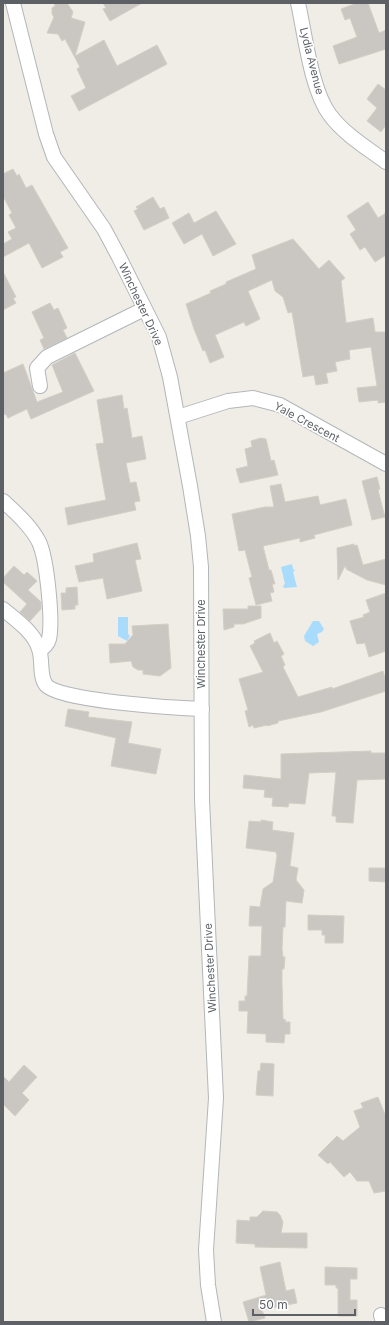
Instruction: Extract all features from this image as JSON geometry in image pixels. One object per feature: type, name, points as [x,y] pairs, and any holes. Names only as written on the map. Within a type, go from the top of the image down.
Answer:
[{"type":"street","name":"Winchester Drive","points":[[13,3],[46,134],[54,157],[104,229],[159,337],[178,417],[198,536],[201,567],[202,800],[216,1098],[206,1250],[208,1285],[214,1322]]},
{"type":"street","name":"Lydia Avenue","points":[[298,3],[318,92],[329,114],[340,127],[386,162]]},
{"type":"street","points":[[40,386],[38,368],[47,357],[144,308]]},
{"type":"street","name":"Yale Crescent","points":[[178,417],[228,401],[253,398],[280,405],[386,464]]},
{"type":"street","points":[[3,501],[32,531],[40,543],[49,587],[50,630],[49,640],[45,647],[40,650]]},
{"type":"street","points":[[3,608],[36,640],[40,650],[44,683],[49,689],[65,694],[104,700],[202,709]]},
{"type":"water","points":[[292,564],[293,569],[295,570],[293,572],[297,587],[284,588],[283,586],[285,584],[281,567]]},
{"type":"water","points":[[118,617],[128,617],[128,634],[130,636],[127,641],[118,636]]},
{"type":"water","points":[[313,621],[319,621],[324,629],[322,632],[317,634],[319,642],[313,646],[305,641],[304,636]]},
{"type":"building","points":[[54,3],[67,3],[73,12],[71,18],[85,22],[75,56],[104,40],[117,66],[157,45],[167,64],[79,111],[71,96],[86,88],[77,69],[80,67],[65,39],[62,41],[58,34],[47,33],[54,17],[52,14],[52,8],[55,6]]},
{"type":"building","points":[[103,3],[142,3],[110,21],[103,9],[106,8]]},
{"type":"building","points":[[357,3],[368,3],[379,33],[386,30],[386,49],[339,64],[333,46],[357,37],[350,18],[345,20],[341,9]]},
{"type":"building","points":[[378,84],[386,90],[386,125],[381,132],[367,121],[377,108],[367,99]]},
{"type":"building","points":[[13,169],[17,176],[19,174],[26,188],[32,185],[68,248],[60,252],[63,257],[42,268],[29,243],[3,257],[3,244],[12,239],[8,232],[16,228],[9,215],[12,213],[3,196],[3,174]]},
{"type":"building","points":[[153,197],[160,209],[164,207],[169,218],[144,230],[134,211],[138,209],[136,207]]},
{"type":"building","points":[[368,202],[378,218],[386,213],[386,255],[375,262],[365,247],[360,250],[350,234],[356,230],[347,216]]},
{"type":"building","points":[[216,211],[236,244],[213,256],[202,234],[184,244],[172,223],[189,213],[194,223]]},
{"type":"building","points":[[293,239],[319,269],[329,260],[345,278],[341,281],[346,323],[373,318],[375,332],[386,332],[386,402],[378,403],[378,400],[359,402],[357,388],[377,386],[371,347],[349,350],[350,359],[335,362],[337,371],[326,373],[328,383],[316,385],[314,375],[303,377],[292,312],[288,313],[283,297],[275,291],[272,280],[248,291],[260,319],[246,326],[244,322],[215,335],[224,357],[210,363],[205,350],[203,351],[186,304],[211,293],[210,291],[226,284],[226,282],[256,269],[252,255]]},
{"type":"building","points":[[3,272],[16,297],[13,298],[16,303],[3,310]]},
{"type":"building","points":[[50,303],[54,310],[58,308],[67,328],[63,330],[67,338],[44,349],[40,340],[44,338],[32,312]]},
{"type":"building","points":[[75,353],[94,391],[31,419],[27,409],[8,418],[6,414],[3,415],[3,373],[23,364],[37,402],[63,392],[52,365]]},
{"type":"building","points":[[122,395],[124,409],[127,408],[132,438],[142,436],[146,459],[126,463],[130,483],[136,482],[140,501],[134,502],[136,510],[68,525],[65,508],[106,500],[96,444],[104,443],[97,400]]},
{"type":"building","points":[[261,438],[266,439],[271,461],[274,460],[278,475],[240,483],[236,469],[248,466],[245,449],[252,447],[251,441]]},
{"type":"building","points":[[377,477],[380,489],[378,490],[385,517],[372,520],[362,481]]},
{"type":"building","points":[[281,484],[285,502],[318,496],[320,505],[346,499],[352,525],[314,535],[315,538],[300,542],[300,538],[263,546],[269,570],[271,570],[275,584],[272,584],[274,592],[270,593],[272,601],[256,605],[249,578],[252,577],[245,550],[239,551],[232,514],[265,507],[274,507],[270,486]]},
{"type":"building","points":[[137,543],[141,559],[135,560],[142,591],[107,599],[103,578],[79,582],[75,566],[94,562],[93,554]]},
{"type":"building","points":[[354,544],[354,546],[357,545],[363,565],[386,559],[386,585],[367,580],[346,569],[345,566],[338,580],[337,548]]},
{"type":"building","points":[[14,566],[24,575],[27,572],[37,581],[28,590],[41,602],[41,609],[30,621],[20,612],[27,604],[3,582],[3,578]]},
{"type":"building","points":[[77,587],[78,605],[75,605],[75,609],[62,610],[61,593],[66,593],[66,588]]},
{"type":"building","points":[[386,593],[386,651],[369,657],[365,643],[357,644],[350,621],[364,617],[363,615],[370,612],[366,600]]},
{"type":"building","points":[[248,606],[261,606],[261,618],[243,624],[234,624],[234,627],[224,630],[223,609],[248,609]]},
{"type":"building","points":[[168,624],[171,668],[160,676],[143,674],[143,670],[138,670],[133,667],[131,661],[110,663],[109,644],[125,644],[133,635],[132,626]]},
{"type":"building","points":[[270,633],[274,643],[277,641],[284,654],[281,656],[285,665],[283,667],[298,697],[332,687],[332,689],[383,671],[386,681],[386,691],[321,712],[278,721],[278,723],[267,726],[254,728],[253,725],[249,727],[245,711],[248,710],[239,679],[263,672],[250,646],[255,643],[254,641]]},
{"type":"building","points":[[68,709],[89,712],[88,717],[132,722],[128,743],[161,749],[156,774],[111,766],[116,738],[65,726]]},
{"type":"building","points":[[371,751],[371,753],[386,753],[386,779],[357,780],[353,823],[336,822],[336,816],[332,816],[336,772],[309,773],[305,804],[289,803],[288,807],[272,806],[273,798],[264,797],[265,790],[243,788],[244,775],[281,779],[281,754]]},
{"type":"building","points":[[261,820],[273,822],[272,830],[294,833],[290,866],[298,868],[296,880],[304,890],[302,903],[286,901],[282,949],[283,957],[285,957],[284,969],[282,969],[283,1019],[286,1020],[285,1022],[290,1022],[290,1034],[285,1034],[284,1043],[266,1042],[266,1034],[247,1033],[248,1011],[239,1011],[239,1001],[245,1001],[245,996],[247,996],[249,956],[261,956],[262,926],[249,926],[250,906],[260,907],[263,889],[273,882],[277,856],[276,852],[246,848],[249,821],[261,822]]},
{"type":"building","points":[[369,868],[386,868],[386,882],[369,881]]},
{"type":"building","points":[[308,915],[344,916],[343,943],[325,943],[325,935],[322,935],[322,930],[308,930]]},
{"type":"building","points":[[261,1063],[274,1064],[273,1096],[256,1095],[258,1071],[260,1071]]},
{"type":"building","points":[[24,1065],[37,1077],[22,1093],[29,1100],[15,1116],[3,1104],[3,1076],[9,1082]]},
{"type":"building","points":[[378,1097],[386,1117],[386,1191],[374,1193],[369,1181],[357,1181],[350,1172],[344,1177],[330,1162],[328,1164],[318,1155],[337,1136],[343,1141],[360,1127],[354,1111],[363,1108],[361,1103]]},
{"type":"building","points":[[263,1211],[277,1212],[280,1215],[283,1222],[281,1233],[307,1233],[307,1248],[255,1247],[255,1244],[236,1243],[237,1220],[250,1221],[250,1217],[257,1217]]},
{"type":"building","points":[[280,1262],[286,1291],[294,1289],[297,1303],[262,1310],[265,1318],[249,1322],[243,1302],[266,1295],[260,1267]]},
{"type":"building","points":[[325,1267],[357,1268],[357,1279],[350,1279],[350,1300],[357,1300],[357,1316],[338,1316],[338,1288],[336,1288],[336,1285],[325,1285]]}]
